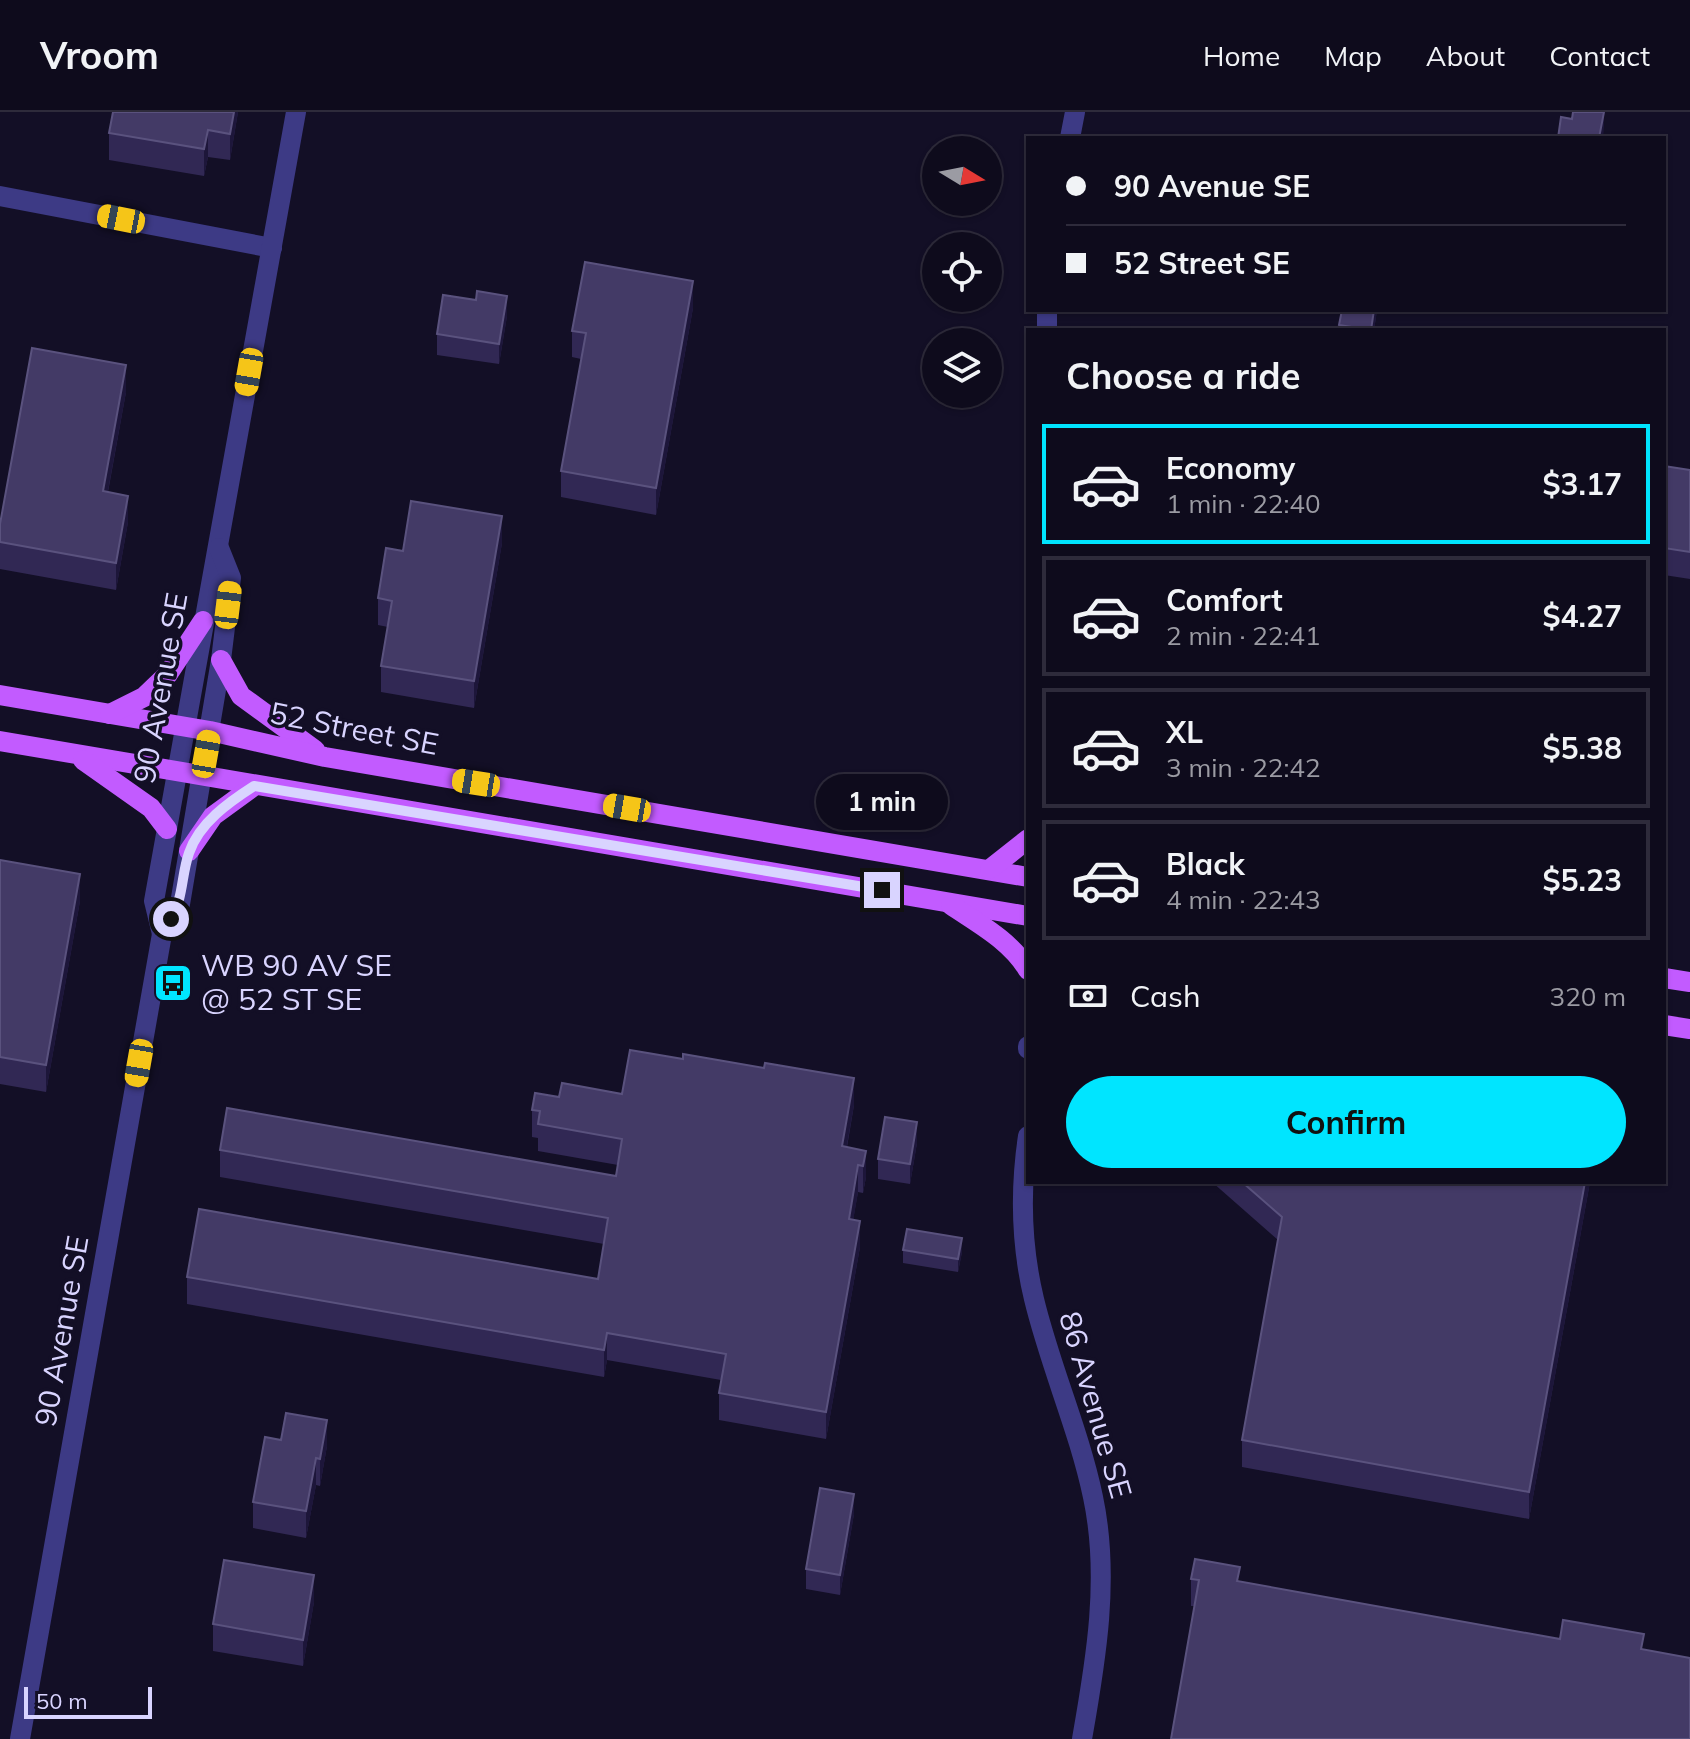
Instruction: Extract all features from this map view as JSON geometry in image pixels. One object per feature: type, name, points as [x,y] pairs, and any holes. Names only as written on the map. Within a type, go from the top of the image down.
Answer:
[{"type":"main road","points":[[110,714],[144,697],[168,674],[203,621]]},
{"type":"main road","points":[[221,660],[241,696],[325,757]]},
{"type":"main road","name":"52 Street SE","points":[[0,695],[210,731],[325,757],[1026,877]]},
{"type":"main road","points":[[0,741],[1026,916]]},
{"type":"main road","points":[[77,755],[151,808],[167,829]]},
{"type":"main road","points":[[189,851],[213,816],[254,786]]},
{"type":"main road","points":[[990,869],[1026,841]]},
{"type":"main road","points":[[945,901],[1009,945],[1026,966]]},
{"type":"main road","points":[[1666,978],[1690,982]]},
{"type":"main road","points":[[1666,1025],[1690,1029]]},
{"type":"street","name":"90 Avenue SE","points":[[162,934],[154,901],[296,112]]},
{"type":"street","points":[[1070,136],[1075,112]]},
{"type":"street","points":[[0,196],[272,248]]},
{"type":"street","name":"90 Avenue SE","points":[[20,1739],[162,934],[180,904],[210,731],[231,578],[219,548]]},
{"type":"street","name":"86 Avenue SE","points":[[1026,1151],[1023,1235],[1031,1282],[1093,1498],[1102,1581],[1093,1679],[1082,1739]]},
{"type":"building","points":[[113,112],[234,112],[230,134],[208,130],[204,149],[109,133]]},
{"type":"building","points":[[1573,112],[1604,112],[1599,136],[1558,136],[1561,117],[1572,119]]},
{"type":"building","points":[[585,262],[693,281],[656,488],[561,471],[586,333],[572,331]]},
{"type":"building","points":[[477,291],[507,296],[499,344],[437,334],[443,295],[476,300]]},
{"type":"building","points":[[1342,312],[1374,312],[1371,328],[1339,325]]},
{"type":"building","points":[[32,348],[126,365],[103,491],[128,496],[116,563],[0,542],[0,524]]},
{"type":"building","points":[[1666,466],[1690,470],[1690,552],[1666,548]]},
{"type":"building","points":[[411,501],[502,516],[474,681],[381,666],[392,601],[378,598],[386,548],[403,551]]},
{"type":"building","points":[[0,860],[80,874],[46,1065],[0,1057]]},
{"type":"building","points":[[630,1050],[683,1059],[683,1054],[764,1068],[765,1063],[854,1078],[842,1146],[866,1151],[863,1166],[858,1165],[849,1219],[860,1221],[826,1412],[719,1393],[726,1354],[607,1333],[604,1350],[187,1277],[199,1209],[598,1279],[608,1218],[220,1150],[227,1108],[616,1176],[622,1139],[538,1124],[540,1111],[532,1110],[535,1093],[559,1097],[562,1083],[622,1094]]},
{"type":"building","points":[[885,1117],[917,1122],[910,1164],[878,1159]]},
{"type":"building","points":[[1244,1184],[1585,1184],[1529,1492],[1242,1440],[1282,1217]]},
{"type":"building","points":[[907,1229],[962,1238],[958,1259],[903,1250]]},
{"type":"building","points":[[286,1413],[327,1420],[306,1511],[253,1502],[265,1437],[281,1440]]},
{"type":"building","points":[[820,1488],[854,1494],[840,1575],[806,1569]]},
{"type":"building","points":[[1195,1559],[1240,1567],[1237,1581],[1560,1639],[1563,1620],[1644,1634],[1641,1649],[1690,1658],[1690,1739],[1171,1739],[1199,1580],[1191,1579]]},
{"type":"building","points":[[224,1560],[314,1575],[303,1640],[213,1624]]},
{"type":"place","name":"WB 90 AV SE @ 52 ST SE","points":[[173,983]]},
{"type":"route","points":[[171,919],[180,904],[189,851],[213,816],[254,786],[882,890]]}]
